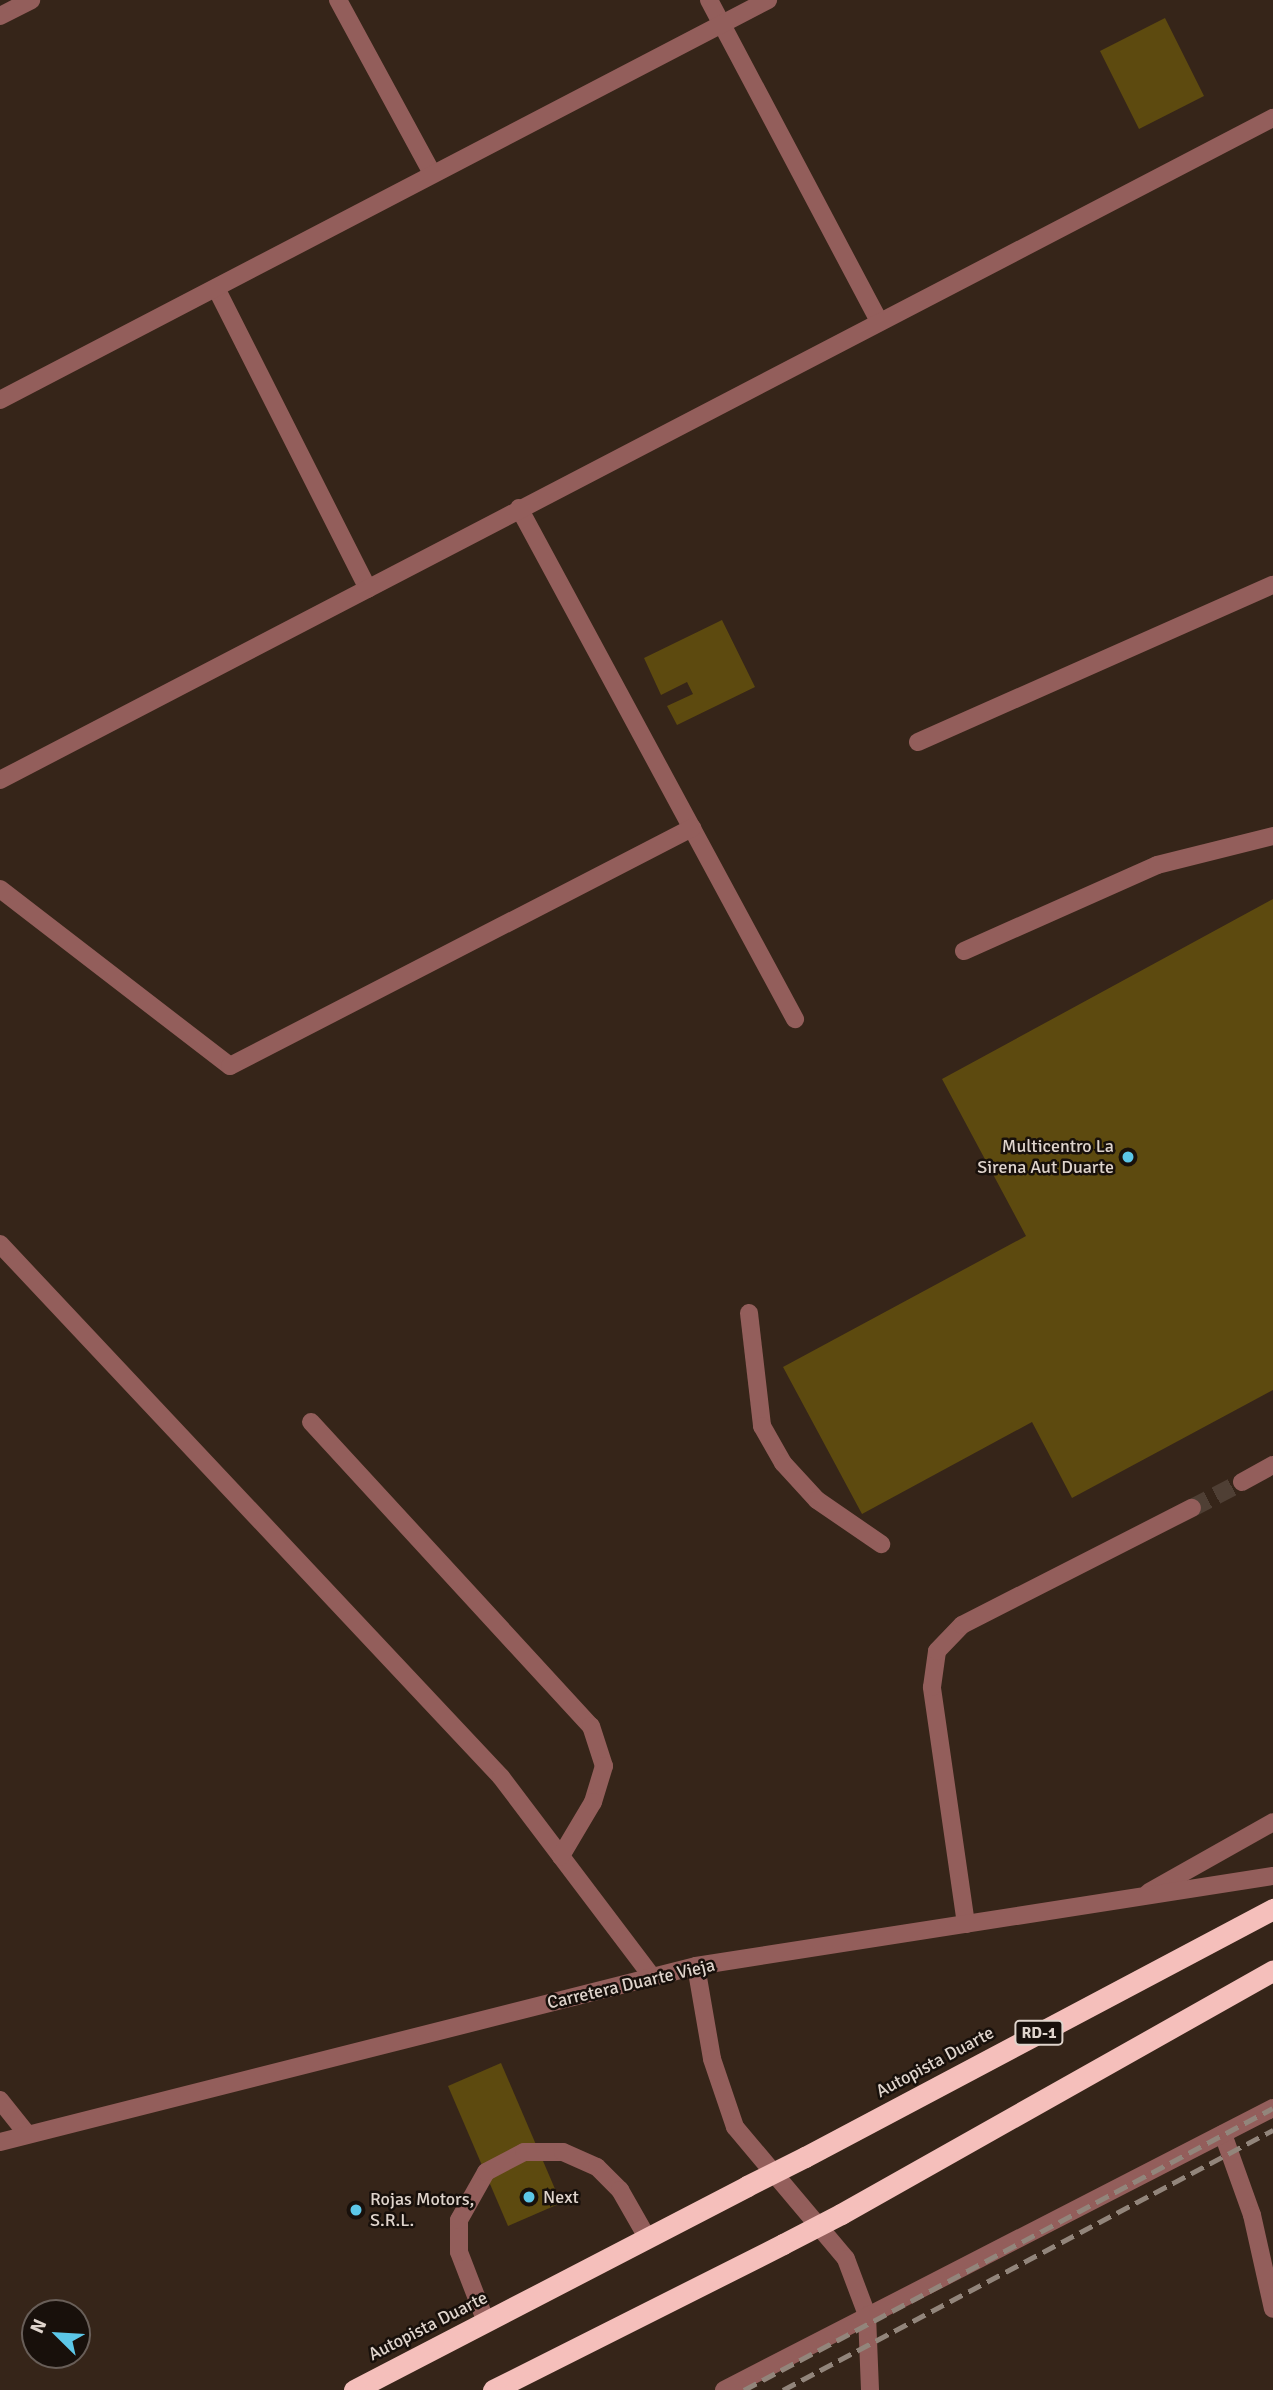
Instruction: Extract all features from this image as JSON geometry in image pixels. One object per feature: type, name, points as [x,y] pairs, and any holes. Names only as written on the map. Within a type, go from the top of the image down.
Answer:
[{"type":"highway","name":"Autopista Duarte","points":[[354,2390],[805,2157],[1273,1909]]},
{"type":"highway","points":[[493,2390],[841,2214],[1273,1971]]},
{"type":"street","points":[[0,16],[31,0]]},
{"type":"street","points":[[338,0],[432,173]]},
{"type":"street","points":[[709,0],[878,319]]},
{"type":"street","points":[[0,400],[432,173],[723,26],[768,0]]},
{"type":"street","points":[[0,780],[878,319],[1273,118]]},
{"type":"street","points":[[216,288],[368,589]]},
{"type":"street","points":[[519,508],[795,1019]]},
{"type":"street","points":[[918,742],[1273,585]]},
{"type":"street","points":[[0,889],[230,1066],[692,828]]},
{"type":"street","points":[[964,951],[1157,865],[1273,836]]},
{"type":"street","points":[[0,1244],[501,1777],[652,1977]]},
{"type":"street","points":[[749,1313],[762,1426],[783,1463],[817,1500],[881,1544]]},
{"type":"street","points":[[311,1422],[591,1726],[604,1766],[593,1802],[561,1857]]},
{"type":"street","points":[[1242,1482],[1273,1465]]},
{"type":"street","points":[[966,1924],[932,1687],[937,1651],[962,1625],[1192,1508]]},
{"type":"street","points":[[1140,1897],[1273,1822]]},
{"type":"street","name":"Carretera Duarte Vieja","points":[[0,2142],[696,1966],[1273,1876]]},
{"type":"street","points":[[696,1966],[712,2059],[736,2127],[846,2259],[867,2315],[870,2390]]},
{"type":"street","points":[[0,2100],[27,2134]]},
{"type":"street","points":[[724,2390],[1273,2108]]},
{"type":"street","points":[[1223,2134],[1252,2215],[1273,2309]]},
{"type":"street","points":[[486,2322],[459,2252],[458,2220],[474,2187],[496,2167],[524,2152],[563,2152],[597,2167],[620,2190],[648,2239]]},
{"type":"building","points":[[1165,18],[1204,96],[1139,129],[1100,51]]},
{"type":"building","points":[[722,620],[755,687],[677,725],[667,706],[693,694],[687,682],[661,695],[644,658]]},
{"type":"building","name":"Multicentro La Sirena Aut Duarte","points":[[1273,899],[1273,1390],[1072,1498],[1032,1422],[862,1514],[783,1367],[1026,1236],[942,1079]]},
{"type":"building","points":[[501,2063],[561,2203],[508,2226],[448,2086]]},
{"type":"tunnel","points":[[1192,1508],[1242,1482]]},
{"type":"railway","points":[[744,2390],[1273,2108]]},
{"type":"railway","points":[[783,2390],[1273,2130]]},
{"type":"place","name":"Multicentro La Sirena Aut Duarte","points":[[1128,1157]]},
{"type":"place","name":"Next","points":[[529,2197]]},
{"type":"place","name":"Rojas Motors, S.R.L.","points":[[356,2210]]}]
